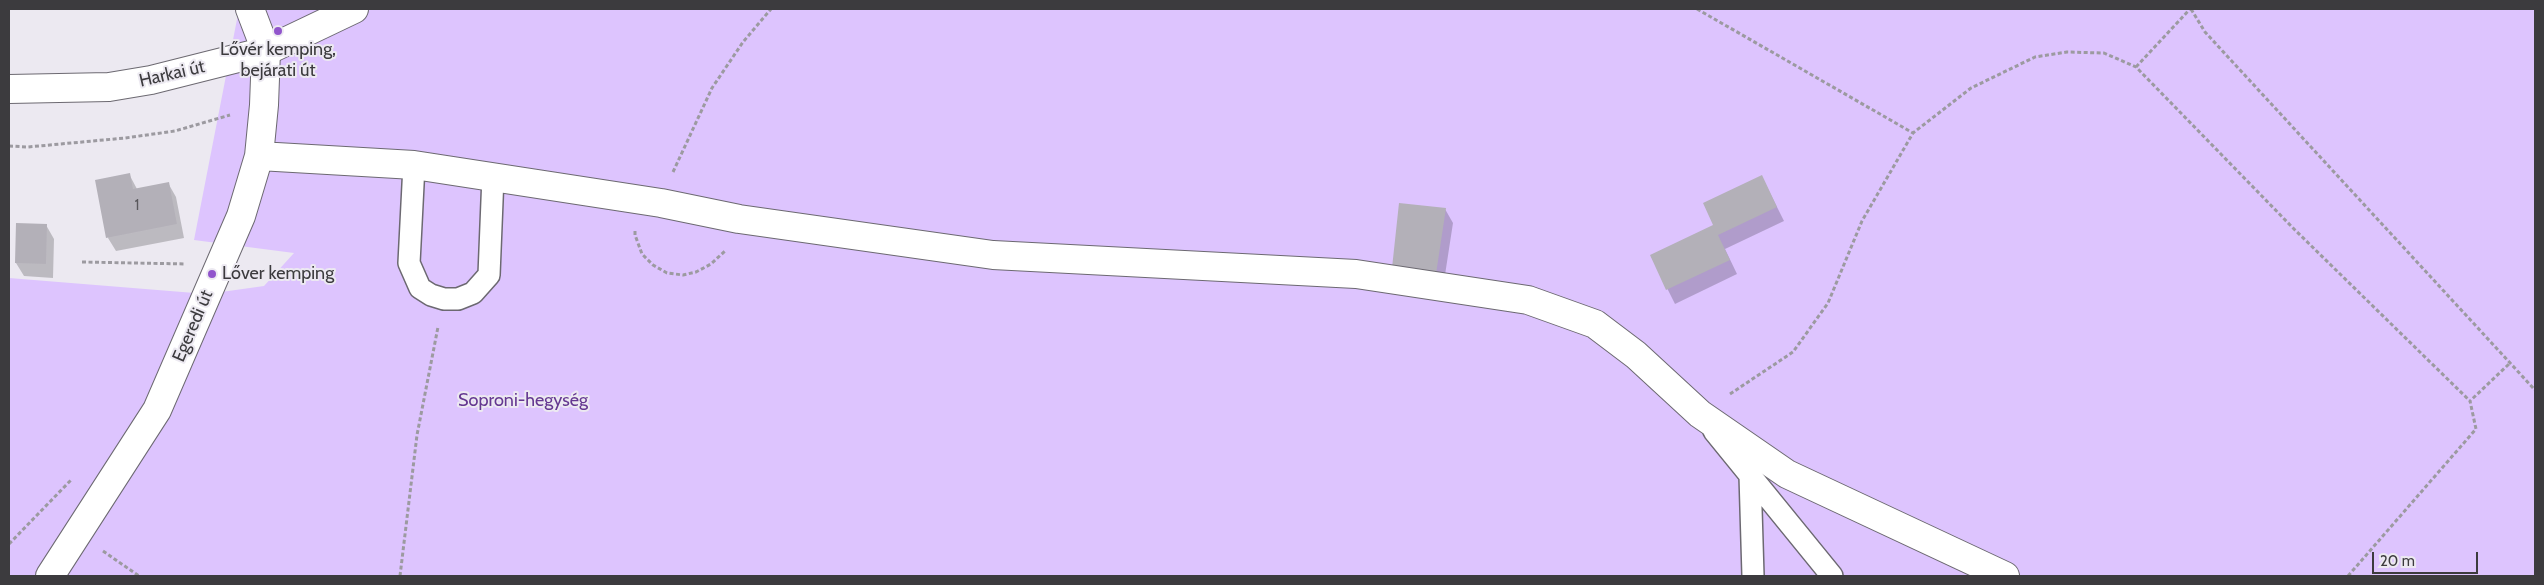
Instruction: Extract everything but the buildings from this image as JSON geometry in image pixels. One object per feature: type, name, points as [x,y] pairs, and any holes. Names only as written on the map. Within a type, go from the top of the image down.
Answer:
[{"type":"street","points":[[250,9],[266,51]]},
{"type":"street","name":"Harkai út","points":[[9,89],[108,87],[151,80],[266,51],[354,9]]},
{"type":"street","name":"Egeredi út","points":[[50,576],[157,410],[241,216],[258,156],[264,105],[266,51]]},
{"type":"street","points":[[258,156],[414,165],[650,202],[739,219],[993,255],[1356,274],[1528,300],[1595,324],[1636,355],[1700,414],[1787,474],[1993,574]]},
{"type":"lane","points":[[414,165],[409,263],[420,288],[431,295],[444,299],[458,299],[473,293],[489,275],[493,176]]},
{"type":"lane","points":[[1700,414],[1832,576]]},
{"type":"lane","points":[[1750,475],[1753,576]]},
{"type":"path","points":[[739,219],[727,249],[711,264],[696,272],[683,275],[667,273],[653,265],[642,254],[635,236],[650,202],[681,153],[712,88],[743,42],[771,9]]},
{"type":"path","points":[[1697,9],[1913,133]]},
{"type":"path","points":[[2136,67],[2190,9],[2205,32],[2535,390]]},
{"type":"path","points":[[1700,414],[1775,366],[1792,352],[1828,303],[1862,221],[1913,133],[1971,88],[2035,57],[2067,52],[2104,53],[2136,67],[2294,229],[2470,401],[2476,429],[2348,576]]},
{"type":"path","points":[[9,146],[28,147],[80,143],[175,131],[264,105]]},
{"type":"path","points":[[82,262],[219,264]]},
{"type":"path","points":[[400,576],[417,436],[444,299]]},
{"type":"path","points":[[2470,401],[2509,364]]},
{"type":"path","points":[[78,534],[139,576]]},
{"type":"green space","name":"Soproni-hegység","points":[[239,9],[2535,9],[2535,576],[9,576],[9,278],[207,294],[264,286],[294,253],[194,240]]},
{"type":"place","name":"Lővér kemping, bejárati út","points":[[278,31]]},
{"type":"place","name":"Lőver kemping","points":[[212,274]]}]
